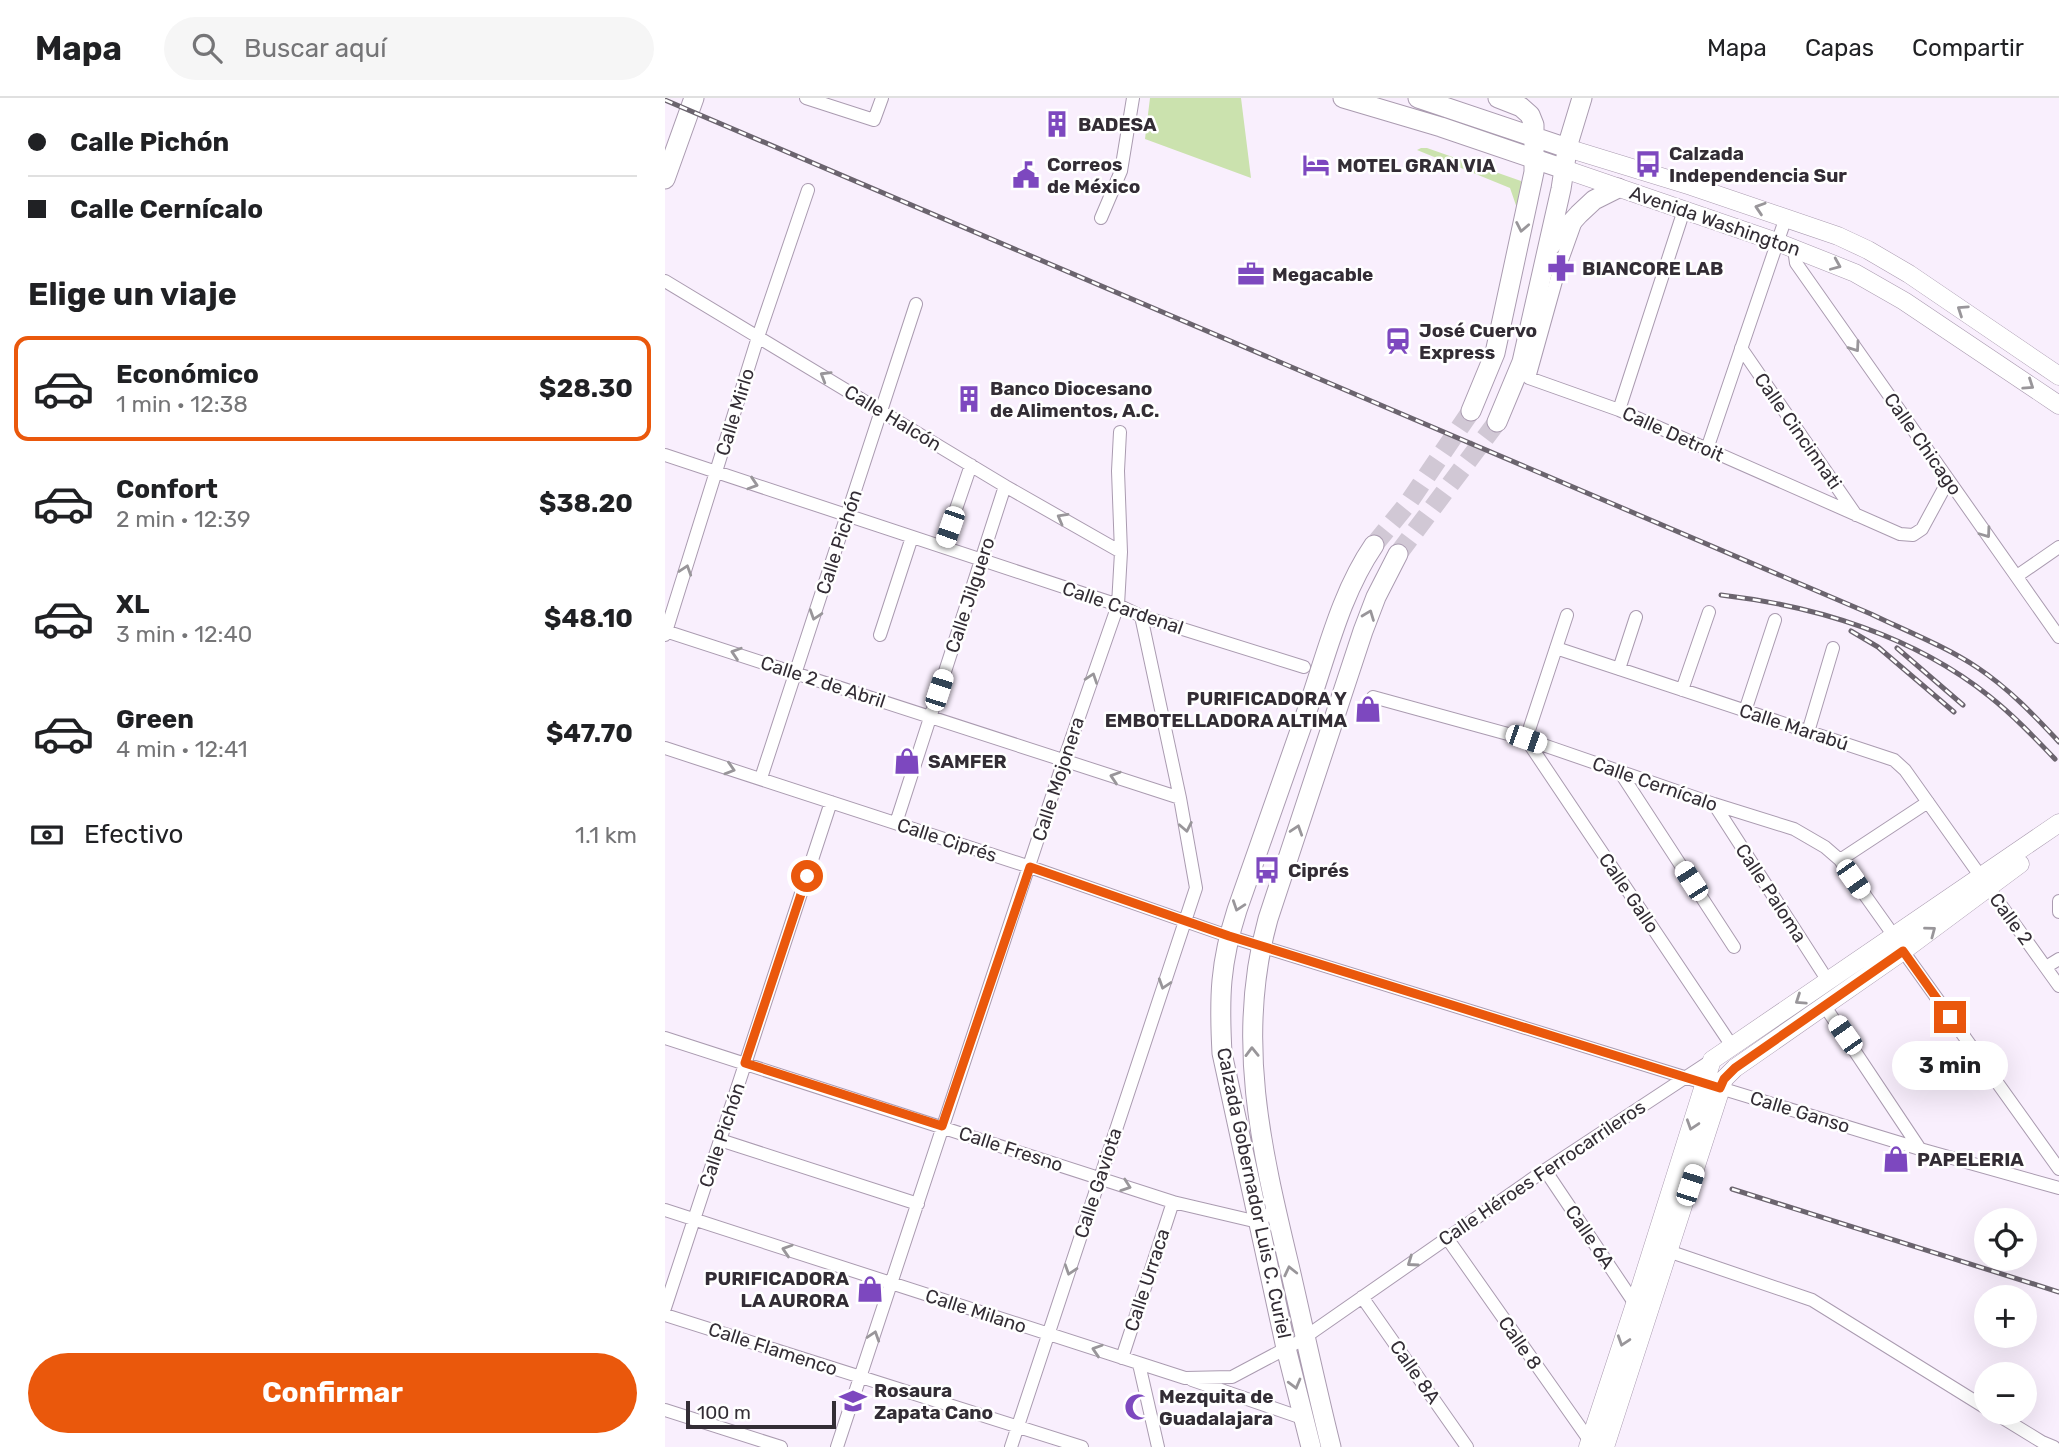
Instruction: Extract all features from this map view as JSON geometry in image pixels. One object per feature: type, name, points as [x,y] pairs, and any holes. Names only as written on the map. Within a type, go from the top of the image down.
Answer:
[{"type":"main road","points":[[665,142],[679,98]]},
{"type":"main road","points":[[665,179],[694,98]]},
{"type":"main road","name":"Avenida Washington","points":[[1343,98],[1441,127],[1564,169],[1776,242],[1855,273],[1879,285],[2059,405]]},
{"type":"main road","name":"Avenida Washington","points":[[1418,98],[1450,103],[1535,138],[1786,217],[1848,241],[1909,274],[2059,376]]},
{"type":"main road","points":[[1471,411],[1495,354],[1534,172],[1534,125],[1521,107],[1498,98]]},
{"type":"main road","points":[[1497,422],[1522,362],[1549,248],[1567,148],[1582,98]]},
{"type":"main road","points":[[1441,127],[1450,103]]},
{"type":"main road","points":[[1549,248],[1594,200],[1618,188]]},
{"type":"main road","name":"Calzada Gobernador Luis C. Curiel","points":[[1311,1447],[1286,1348],[1222,1053],[1220,979],[1229,936],[1350,586],[1374,545]]},
{"type":"main road","name":"Calzada Gobernador Luis C. Curiel","points":[[1329,1438],[1258,1119],[1253,1081],[1252,1015],[1261,945],[1363,631],[1375,597],[1398,554]]},
{"type":"main road","name":"Calle Héroes Ferrocarrileros","points":[[1713,1086],[1824,1005],[1899,944],[1985,882],[2059,823]]},
{"type":"main road","name":"Calle Héroes Ferrocarrileros","points":[[1985,882],[2059,835]]},
{"type":"main road","name":"Calle Héroes Ferrocarrileros","points":[[1712,1059],[1828,981],[1899,944]]},
{"type":"main road","points":[[1594,1446],[1668,1251],[1713,1086],[1712,1059]]},
{"type":"main road","points":[[1594,1446],[1635,1304],[1713,1086]]},
{"type":"street","points":[[806,98],[874,120],[883,98]]},
{"type":"street","points":[[1101,218],[1121,171],[1133,98]]},
{"type":"street","name":"Calle Mirlo","points":[[665,632],[758,337],[808,190]]},
{"type":"street","points":[[1619,410],[1683,210]]},
{"type":"street","name":"Calle Detroit","points":[[1579,214],[1561,264],[1529,378],[1619,410],[1900,534],[1913,535],[1922,529],[1948,481]]},
{"type":"street","points":[[1707,449],[1786,217]]},
{"type":"street","name":"Calle Chicago","points":[[1794,249],[1796,263],[2059,637]]},
{"type":"street","name":"Calle Halcón","points":[[665,282],[971,466],[1121,552]]},
{"type":"street","name":"Calle Pichón","points":[[761,778],[916,304]]},
{"type":"street","name":"Calle Cincinnati","points":[[1741,348],[1856,515]]},
{"type":"street","name":"Calle Mojonera","points":[[837,1447],[1064,760],[1118,606],[1121,552],[1119,432]]},
{"type":"street","name":"Calle Cardenal","points":[[665,455],[1118,606],[1141,616],[1304,667]]},
{"type":"street","points":[[943,547],[971,466]]},
{"type":"street","name":"Calle Jilguero","points":[[896,823],[1005,486]]},
{"type":"street","points":[[880,635],[912,537]]},
{"type":"street","points":[[2017,576],[2059,547]]},
{"type":"street","points":[[1682,690],[1709,612]]},
{"type":"street","points":[[1526,739],[1567,615]]},
{"type":"street","name":"Calle Gaviota","points":[[1011,1447],[1196,888],[1180,798],[1141,616]]},
{"type":"street","points":[[1619,669],[1636,617]]},
{"type":"street","points":[[1745,710],[1776,620]]},
{"type":"street","name":"Calle 2 de Abril","points":[[665,632],[1180,798]]},
{"type":"street","name":"Calle Marabú","points":[[1556,648],[1894,760],[1905,770],[1985,882]]},
{"type":"street","points":[[1808,732],[1833,648]]},
{"type":"street","name":"Calle Cernícalo","points":[[1373,697],[1526,739],[1794,829],[1825,847],[1840,860],[2059,1169]]},
{"type":"street","name":"Calle Gallo","points":[[1526,739],[1732,1046]]},
{"type":"street","name":"Calle Ciprés","points":[[665,748],[1261,945]]},
{"type":"street","points":[[1620,772],[1734,947]]},
{"type":"street","name":"Calle Pichón","points":[[665,1308],[831,802]]},
{"type":"street","points":[[1840,860],[1928,802]]},
{"type":"street","name":"Calle Paloma","points":[[1714,804],[1828,981]]},
{"type":"street","name":"Calle 2","points":[[1985,882],[2059,986]]},
{"type":"street","points":[[2059,901],[2059,912]]},
{"type":"street","name":"Calle Ganso","points":[[1261,945],[1713,1086],[2059,1188]]},
{"type":"street","points":[[2046,967],[2059,959]]},
{"type":"street","points":[[1824,1005],[1920,1149]]},
{"type":"street","name":"Calle Fresno","points":[[665,1038],[1173,1202],[1258,1222]]},
{"type":"street","name":"Calle Héroes Ferrocarrileros","points":[[1286,1348],[1712,1059]]},
{"type":"street","points":[[720,1140],[918,1204]]},
{"type":"street","name":"Calle 6A","points":[[1545,1170],[1635,1304]]},
{"type":"street","name":"Calle Urraca","points":[[1122,1358],[1173,1202]]},
{"type":"street","points":[[1258,1222],[1276,1209]]},
{"type":"street","name":"Calle Milano","points":[[665,1210],[1185,1378],[1232,1377],[1286,1348]]},
{"type":"street","name":"Calle 8","points":[[1447,1238],[1594,1446]]},
{"type":"street","points":[[1668,1251],[1812,1300],[1974,1401]]},
{"type":"street","name":"Calle 8A","points":[[1362,1297],[1467,1447]]},
{"type":"street","name":"Calle Flamenco","points":[[665,1314],[1082,1447]]},
{"type":"street","points":[[1139,1364],[1158,1447]]},
{"type":"street","points":[[1185,1378],[1305,1419]]},
{"type":"street","points":[[665,1409],[781,1447]]},
{"type":"street","points":[[2014,1425],[2054,1447]]},
{"type":"street","points":[[1329,1438],[1341,1447]]},
{"type":"green space","points":[[1150,98],[1241,98],[1251,178],[1145,139]]},
{"type":"green space","points":[[1421,148],[1521,181],[1520,217],[1510,188],[1417,150]]},
{"type":"tunnel","points":[[1374,545],[1409,502],[1471,411]]},
{"type":"tunnel","points":[[1398,554],[1497,422]]},
{"type":"railway","points":[[665,100],[1871,614],[1978,668],[2010,693],[2059,742]]},
{"type":"railway","points":[[1721,595],[1828,616],[1863,627],[1929,656],[1989,696],[2055,759]]},
{"type":"railway","points":[[1851,631],[1878,647],[1954,712]]},
{"type":"railway","points":[[1897,648],[1963,705]]},
{"type":"railway","points":[[1732,1189],[2059,1292]]},
{"type":"place","name":"BADESA","points":[[1057,124]]},
{"type":"place","name":"Calzada Independencia Sur","points":[[1648,164]]},
{"type":"place","name":"MOTEL GRAN VIA","points":[[1316,165]]},
{"type":"place","name":"Correos de México","points":[[1026,175]]},
{"type":"place","name":"BIANCORE LAB","points":[[1561,268]]},
{"type":"place","name":"Megacable","points":[[1251,274]]},
{"type":"place","name":"José Cuervo Express","points":[[1398,341]]},
{"type":"place","name":"Banco Diocesano de Alimentos, A.C.","points":[[969,399]]},
{"type":"place","name":"PURIFICADORA Y EMBOTELLADORA ALTIMA","points":[[1368,709]]},
{"type":"place","name":"SAMFER","points":[[907,761]]},
{"type":"place","name":"Ciprés","points":[[1267,870]]},
{"type":"place","name":"PAPELERIA","points":[[1896,1159]]},
{"type":"place","name":"PURIFICADORA LA AURORA","points":[[870,1289]]},
{"type":"place","name":"Rosaura Zapata Cano","points":[[853,1401]]},
{"type":"place","name":"Mezquita de Guadalajara","points":[[1138,1407]]},
{"type":"route","points":[[807,876],[745,1063],[942,1126],[1030,867],[1229,936],[1720,1088],[1724,1079],[1735,1068],[1903,951],[1950,1017]]}]
